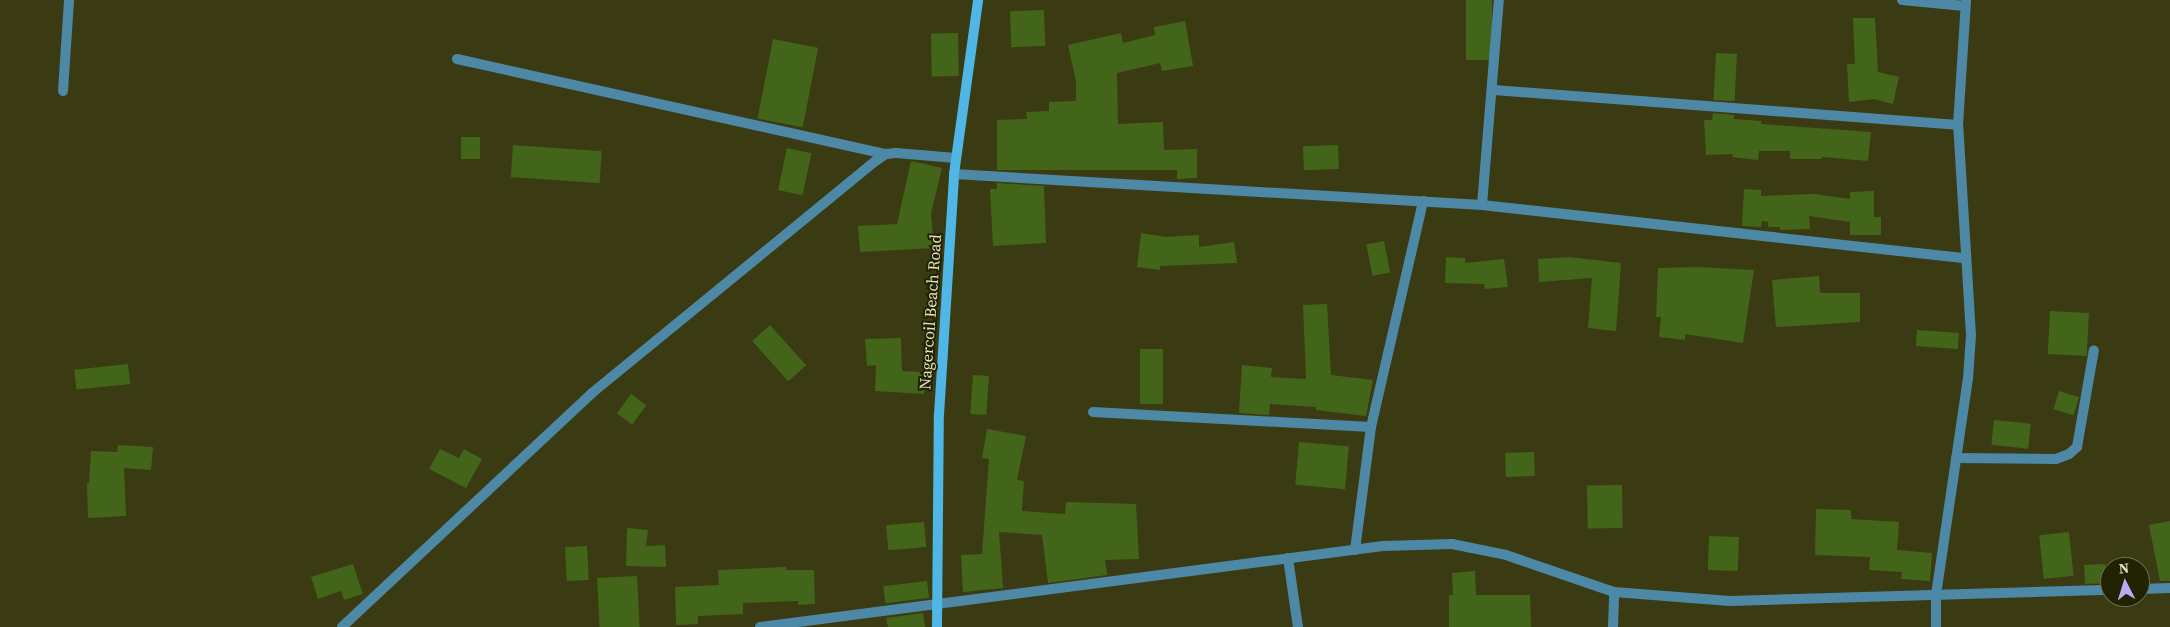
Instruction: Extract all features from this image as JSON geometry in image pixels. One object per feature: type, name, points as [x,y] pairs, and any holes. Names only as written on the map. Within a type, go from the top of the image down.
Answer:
[{"type":"main road","name":"Nagercoil Beach Road","points":[[937,627],[939,415],[954,174],[978,0]]},
{"type":"street","points":[[62,91],[69,0]]},
{"type":"street","points":[[1482,205],[1494,90],[1499,0]]},
{"type":"street","points":[[1902,0],[1966,3],[1958,125],[1971,335],[1968,379],[1936,595],[1936,627]]},
{"type":"street","points":[[457,60],[886,154],[956,158]]},
{"type":"street","points":[[1494,90],[1958,125]]},
{"type":"street","points":[[342,627],[592,393],[886,154]]},
{"type":"street","points":[[954,174],[1482,205],[1965,258]]},
{"type":"street","points":[[1355,550],[1371,427],[1423,201]]},
{"type":"street","points":[[1956,458],[2056,459],[2069,454],[2077,447],[2094,350]]},
{"type":"street","points":[[1092,412],[1371,427]]},
{"type":"street","points":[[760,627],[1288,558],[1355,550],[1452,544],[1506,554],[1614,592],[1730,600],[2100,590]]},
{"type":"street","points":[[1288,558],[1298,627]]},
{"type":"street","points":[[2150,589],[2170,588]]},
{"type":"street","points":[[1612,627],[1614,592]]},
{"type":"building","points":[[1466,0],[1492,0],[1492,60],[1466,60]]},
{"type":"building","points":[[1044,10],[1045,46],[1011,47],[1010,11]]},
{"type":"building","points":[[1853,18],[1875,18],[1878,72],[1899,77],[1893,104],[1874,99],[1849,102],[1847,64],[1855,64]]},
{"type":"building","points":[[1185,21],[1193,66],[1162,71],[1160,63],[1117,73],[1118,124],[1163,122],[1164,150],[1197,149],[1197,178],[1177,179],[1177,170],[997,170],[997,120],[1027,119],[1026,112],[1049,111],[1049,102],[1076,101],[1076,81],[1068,45],[1121,33],[1123,43],[1155,35],[1154,27]]},
{"type":"building","points":[[931,33],[958,33],[959,76],[932,76]]},
{"type":"building","points":[[773,39],[818,48],[803,127],[758,119]]},
{"type":"building","points":[[1716,53],[1737,54],[1735,101],[1714,100]]},
{"type":"building","points":[[1713,113],[1734,115],[1734,119],[1761,121],[1761,124],[1871,132],[1868,161],[1822,157],[1822,159],[1790,159],[1790,151],[1759,151],[1758,160],[1732,157],[1733,154],[1706,155],[1704,120],[1712,120]]},
{"type":"building","points":[[461,137],[480,137],[480,159],[461,159]]},
{"type":"building","points":[[513,145],[602,151],[600,183],[511,177]]},
{"type":"building","points":[[1338,145],[1339,169],[1304,170],[1303,146]]},
{"type":"building","points":[[787,148],[811,153],[803,195],[778,190]]},
{"type":"building","points":[[911,161],[942,168],[931,213],[934,248],[860,252],[858,226],[897,224]]},
{"type":"building","points":[[997,183],[1044,186],[1046,243],[993,246],[990,189],[997,189]]},
{"type":"building","points":[[1744,189],[1761,190],[1761,196],[1814,194],[1850,199],[1850,192],[1874,191],[1874,217],[1881,217],[1881,235],[1850,235],[1850,222],[1809,216],[1810,229],[1780,230],[1780,227],[1768,227],[1768,222],[1762,221],[1761,227],[1742,226]]},
{"type":"building","points":[[1141,233],[1166,237],[1199,235],[1199,247],[1234,242],[1237,263],[1160,266],[1160,270],[1137,267]]},
{"type":"building","points":[[1384,241],[1390,272],[1372,276],[1366,244]]},
{"type":"building","points":[[1446,257],[1465,258],[1465,263],[1504,259],[1508,287],[1485,289],[1484,284],[1445,283]]},
{"type":"building","points":[[1569,257],[1621,263],[1616,331],[1588,328],[1592,278],[1539,282],[1538,259]]},
{"type":"building","points":[[1698,267],[1754,270],[1743,343],[1685,334],[1685,340],[1659,337],[1661,317],[1656,317],[1658,268]]},
{"type":"building","points":[[1819,276],[1820,293],[1860,293],[1860,322],[1776,327],[1772,280]]},
{"type":"building","points":[[1327,304],[1331,375],[1373,380],[1366,416],[1316,410],[1316,407],[1270,404],[1269,415],[1239,413],[1242,365],[1272,368],[1271,377],[1306,379],[1303,305]]},
{"type":"building","points":[[2050,311],[2089,313],[2087,356],[2048,354]]},
{"type":"building","points":[[770,325],[806,365],[788,381],[752,341]]},
{"type":"building","points":[[1917,330],[1959,333],[1958,349],[1916,346]]},
{"type":"building","points":[[901,338],[902,371],[925,372],[924,394],[875,391],[876,365],[867,366],[865,339]]},
{"type":"building","points":[[1140,349],[1163,349],[1163,404],[1140,404]]},
{"type":"building","points":[[128,364],[130,384],[76,390],[74,370]]},
{"type":"building","points":[[973,375],[989,376],[986,415],[970,414]]},
{"type":"building","points":[[2059,391],[2079,397],[2074,415],[2053,409]]},
{"type":"building","points":[[631,394],[646,405],[632,425],[617,413]]},
{"type":"building","points":[[1994,420],[2031,424],[2028,449],[1991,445]]},
{"type":"building","points":[[987,429],[1026,436],[1017,480],[1024,481],[1022,511],[1065,514],[1066,502],[1136,504],[1139,559],[1105,560],[1107,575],[1048,583],[1042,535],[999,532],[1003,588],[963,592],[961,555],[982,554],[989,459],[982,458]]},
{"type":"building","points":[[1299,442],[1349,446],[1345,489],[1295,485]]},
{"type":"building","points":[[118,445],[153,447],[151,470],[124,468],[126,516],[88,518],[87,483],[89,483],[91,451],[117,452]]},
{"type":"building","points":[[440,449],[459,458],[464,449],[482,459],[466,488],[429,469]]},
{"type":"building","points":[[1534,452],[1535,476],[1506,477],[1505,453]]},
{"type":"building","points":[[1622,485],[1623,528],[1588,529],[1587,486]]},
{"type":"building","points":[[1816,509],[1851,510],[1851,519],[1899,522],[1897,550],[1932,553],[1930,581],[1901,579],[1902,572],[1869,570],[1870,557],[1815,555]]},
{"type":"building","points":[[2170,521],[2170,581],[2160,581],[2149,525]]},
{"type":"building","points":[[924,522],[926,547],[888,550],[886,525]]},
{"type":"building","points":[[627,528],[648,530],[646,546],[665,545],[666,567],[626,566]]},
{"type":"building","points":[[2069,532],[2074,576],[2044,579],[2039,535]]},
{"type":"building","points":[[1709,536],[1739,537],[1738,571],[1708,570]]},
{"type":"building","points":[[587,546],[589,580],[567,581],[565,547]]},
{"type":"building","points":[[353,564],[363,594],[344,600],[341,591],[318,599],[311,577]]},
{"type":"building","points":[[2100,564],[2100,583],[2085,584],[2084,565]]},
{"type":"building","points":[[786,567],[786,570],[814,570],[815,604],[798,605],[798,601],[743,603],[743,614],[698,616],[698,624],[676,625],[675,587],[719,585],[718,570]]},
{"type":"building","points":[[1475,571],[1476,595],[1530,595],[1531,627],[1449,627],[1449,595],[1453,595],[1452,573]]},
{"type":"building","points":[[637,576],[640,627],[600,627],[597,578]]},
{"type":"building","points":[[927,581],[929,598],[885,603],[883,586]]},
{"type":"building","points":[[923,613],[925,627],[888,627],[886,618]]}]
